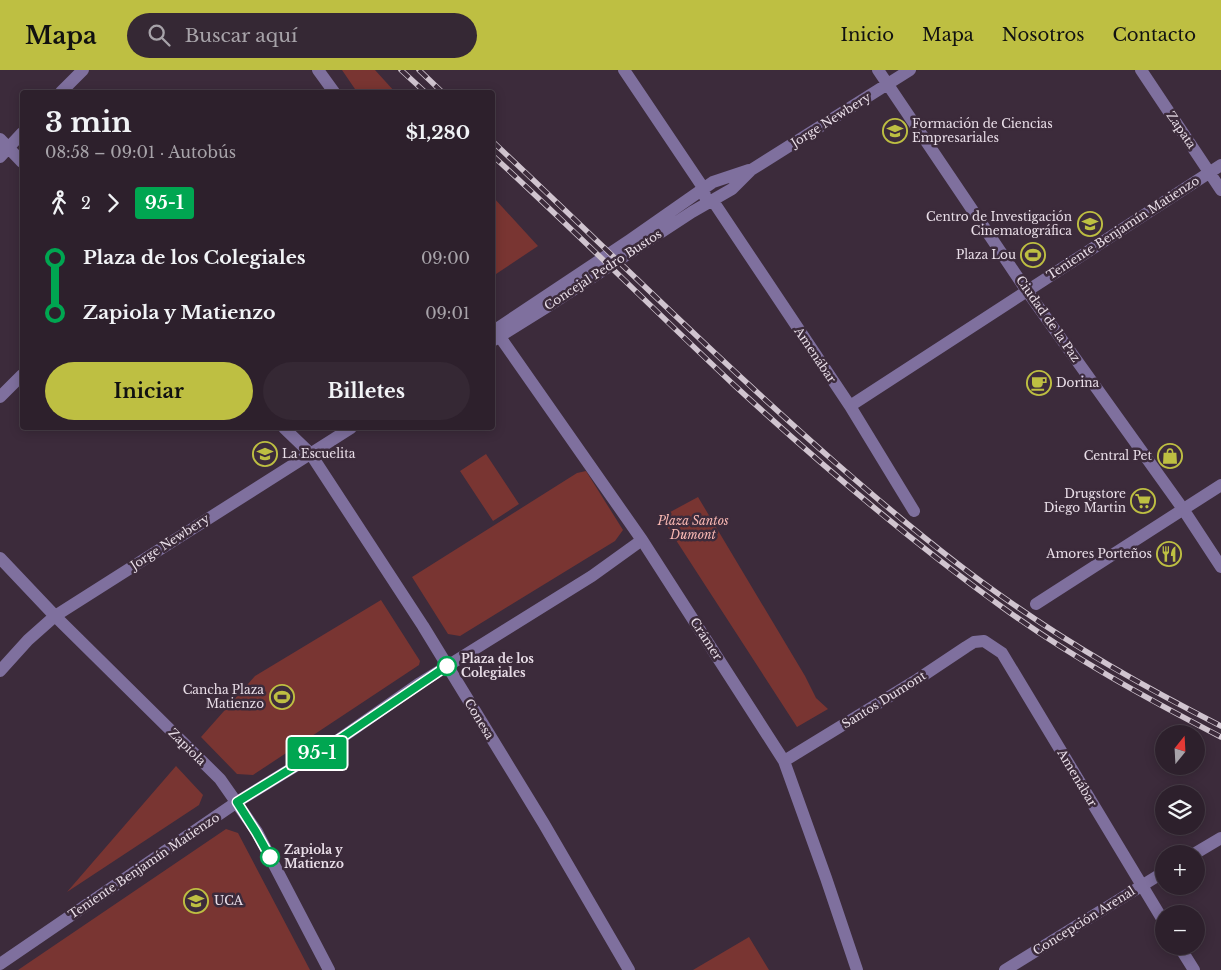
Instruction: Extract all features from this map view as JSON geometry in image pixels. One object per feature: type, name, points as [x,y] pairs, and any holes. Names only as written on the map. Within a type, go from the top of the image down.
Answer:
[{"type":"street","points":[[63,90],[83,70]]},
{"type":"street","points":[[318,70],[333,90]]},
{"type":"street","points":[[624,70],[704,189],[706,196],[692,212]]},
{"type":"street","name":"Ciudad de la Paz","points":[[878,70],[1027,291],[1183,509],[1221,567]]},
{"type":"street","name":"Jorge Newbery","points":[[713,201],[732,189],[751,170],[910,70]]},
{"type":"street","name":"Zapata","points":[[1141,70],[1216,169],[1221,190]]},
{"type":"street","points":[[20,135],[3,148],[20,161]]},
{"type":"street","name":"Teniente Benjamín Matienzo","points":[[850,406],[1216,169]]},
{"type":"street","name":"Jorge Newbery","points":[[704,189],[713,182],[725,177],[751,170]]},
{"type":"street","name":"Concejal Pedro Bustos","points":[[633,245],[704,189]]},
{"type":"street","name":"Concejal Pedro Bustos","points":[[495,333],[633,245],[713,201]]},
{"type":"street","name":"Amenábar","points":[[713,201],[850,406],[914,510]]},
{"type":"street","name":"Crámer","points":[[495,333],[642,540],[784,761],[826,878],[856,970]]},
{"type":"street","points":[[0,397],[20,377]]},
{"type":"street","name":"Conesa","points":[[286,430],[310,453],[447,666],[539,816],[629,970]]},
{"type":"street","name":"Jorge Newbery","points":[[0,671],[28,640],[55,616],[347,430]]},
{"type":"street","points":[[1036,604],[1221,485]]},
{"type":"street","name":"Teniente Benjamín Matienzo","points":[[0,964],[237,802],[341,738],[447,666],[592,576],[642,540]]},
{"type":"street","name":"Zapiola","points":[[0,558],[55,616],[220,779],[256,832],[329,970]]},
{"type":"street","name":"Amenábar","points":[[984,641],[1002,653],[1155,908]]},
{"type":"street","name":"Santos Dumont","points":[[784,761],[918,680],[974,642],[984,641]]},
{"type":"street","points":[[1205,847],[1221,838]]},
{"type":"street","name":"Concepción Arenal","points":[[1005,970],[1155,877]]},
{"type":"street","points":[[1185,955],[1194,970]]},
{"type":"green space","points":[[342,70],[375,70],[393,90],[356,90]]},
{"type":"green space","points":[[495,199],[538,246],[495,275]]},
{"type":"green space","points":[[486,454],[519,504],[493,521],[460,471]]},
{"type":"green space","name":"Plaza de los Colegiales","points":[[586,471],[623,530],[615,541],[460,636],[448,634],[412,577],[577,473]]},
{"type":"green space","name":"Plaza Santos Dumont","points":[[698,497],[805,676],[816,698],[828,709],[797,727],[661,517]]},
{"type":"green space","points":[[381,600],[420,661],[419,665],[253,775],[237,774],[201,737],[255,676]]},
{"type":"green space","points":[[176,766],[203,795],[199,805],[67,892]]},
{"type":"green space","name":"UCA","points":[[226,829],[238,833],[310,970],[18,970]]},
{"type":"green space","points":[[749,937],[769,970],[693,970]]},
{"type":"railway","points":[[401,70],[423,90]]},
{"type":"railway","points":[[419,70],[440,90]]},
{"type":"railway","points":[[495,144],[749,385],[837,464],[921,535],[987,586],[1061,636],[1140,683],[1221,726]]},
{"type":"railway","points":[[495,158],[734,385],[832,472],[899,528],[1002,607],[1055,643],[1137,692],[1221,737]]},
{"type":"bus line","name":"95-1","points":[[270,857],[237,802],[341,738],[447,666]]},
{"type":"place","name":"Formación de Ciencias Empresariales","points":[[895,131]]},
{"type":"place","name":"Centro de Investigación Cinematográfica","points":[[1090,224]]},
{"type":"place","name":"Plaza Lou","points":[[1033,255]]},
{"type":"place","name":"Dorina","points":[[1039,383]]},
{"type":"place","name":"La Escuelita","points":[[265,454]]},
{"type":"place","name":"Central Pet","points":[[1170,456]]},
{"type":"place","name":"Drugstore Diego Martin","points":[[1143,501]]},
{"type":"place","name":"Amores Porteños","points":[[1169,554]]},
{"type":"place","name":"Plaza de los Colegiales","points":[[447,666]]},
{"type":"place","name":"Cancha Plaza Matienzo","points":[[282,697]]},
{"type":"place","name":"Zapiola y Matienzo","points":[[270,857]]},
{"type":"place","name":"UCA","points":[[196,901]]}]
